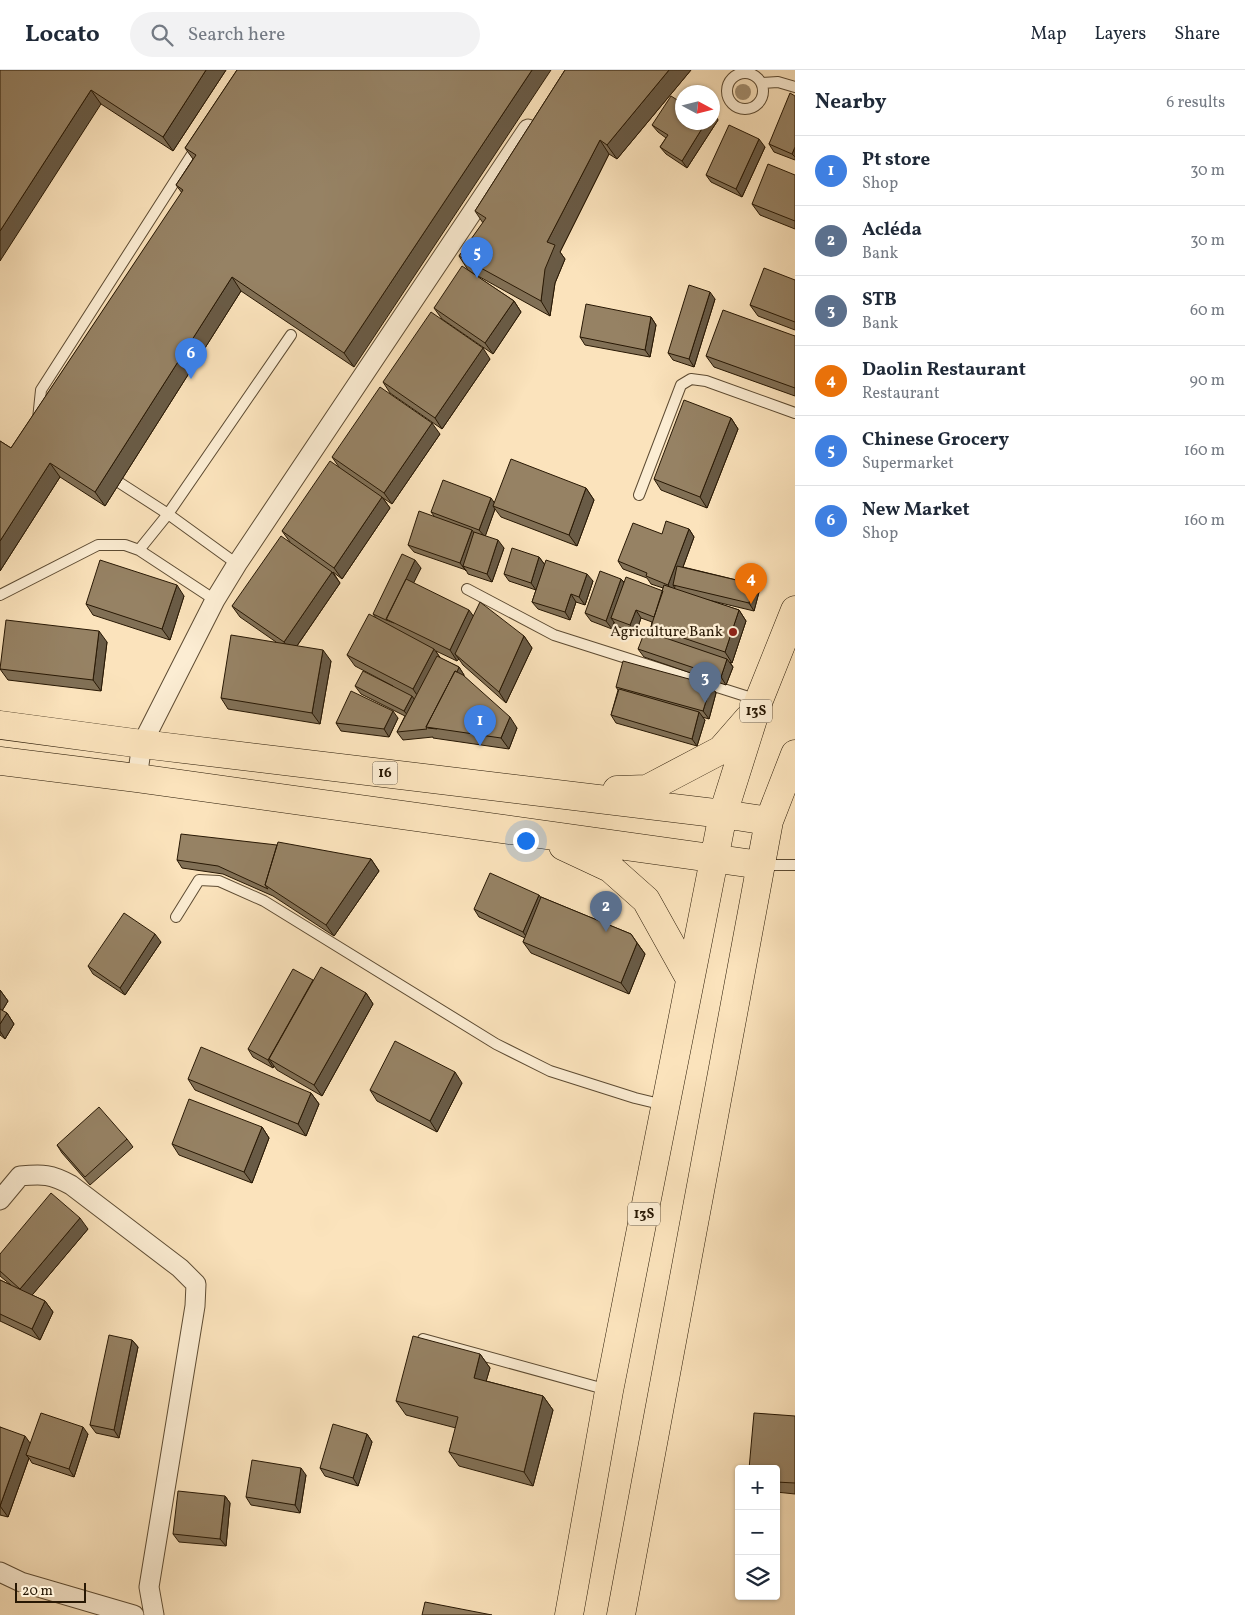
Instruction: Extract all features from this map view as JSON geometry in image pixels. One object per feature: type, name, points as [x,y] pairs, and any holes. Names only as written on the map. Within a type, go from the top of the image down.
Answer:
[{"type":"highway","name":"13S","points":[[569,1615],[609,1391],[723,814],[757,705],[795,610]]},
{"type":"highway","points":[[545,792],[647,789],[721,750],[757,705]]},
{"type":"highway","name":"16","points":[[0,725],[769,821]]},
{"type":"highway","points":[[621,1615],[769,821],[795,754]]},
{"type":"highway","points":[[0,761],[137,778],[761,865]]},
{"type":"highway","points":[[534,834],[610,868],[646,900],[690,979]]},
{"type":"street","points":[[137,778],[142,744],[215,600],[237,564],[540,111]]},
{"type":"street","points":[[0,1200],[20,1176],[40,1174],[57,1177],[71,1185],[180,1268],[196,1284],[195,1306],[149,1587],[154,1615]]},
{"type":"street","points":[[0,1572],[21,1582],[134,1615]]},
{"type":"lane","points":[[762,83],[778,82],[795,87]]},
{"type":"lane","points":[[40,433],[37,415],[41,390],[203,137]]},
{"type":"lane","points":[[138,550],[168,514],[291,334]]},
{"type":"lane","points":[[639,495],[681,385],[691,379],[706,381],[795,413]]},
{"type":"lane","points":[[120,483],[168,514],[237,564]]},
{"type":"lane","points":[[0,595],[98,545],[125,545],[138,550],[215,600]]},
{"type":"lane","points":[[467,589],[554,635],[757,705]]},
{"type":"lane","points":[[761,865],[795,865]]},
{"type":"lane","points":[[176,917],[199,880],[219,881],[264,902],[496,1044],[550,1070],[635,1098],[665,1105]]},
{"type":"lane","points":[[423,1339],[609,1391]]},
{"type":"building","points":[[0,70],[206,70],[163,137],[91,90],[0,231]]},
{"type":"building","points":[[237,70],[532,70],[344,353],[232,277],[95,492],[50,463],[0,541],[0,441],[11,448],[183,190],[176,185],[196,155],[185,148]]},
{"type":"building","points":[[565,70],[669,70],[607,145],[600,140],[547,242],[555,245],[545,269],[541,301],[459,256],[486,218],[475,211]]},
{"type":"building","points":[[790,93],[795,96],[795,147],[792,154],[769,144]]},
{"type":"building","points":[[671,96],[675,99],[675,130],[701,130],[682,161],[660,147],[668,135],[652,125]]},
{"type":"building","points":[[729,125],[759,139],[736,189],[706,175]]},
{"type":"building","points":[[768,164],[795,175],[795,221],[752,204]]},
{"type":"building","points":[[462,266],[514,301],[485,343],[434,308]]},
{"type":"building","points":[[764,268],[795,280],[795,322],[750,305]]},
{"type":"building","points":[[689,285],[710,292],[689,359],[668,353]]},
{"type":"building","points":[[586,304],[651,317],[645,350],[580,337]]},
{"type":"building","points":[[723,310],[795,336],[795,388],[706,356]]},
{"type":"building","points":[[431,312],[483,348],[435,418],[383,382]]},
{"type":"building","points":[[380,387],[432,423],[384,493],[332,457]]},
{"type":"building","points":[[684,400],[731,418],[700,497],[654,479]]},
{"type":"building","points":[[511,459],[586,488],[569,535],[493,506]]},
{"type":"building","points":[[330,461],[382,497],[334,568],[282,531]]},
{"type":"building","points":[[443,480],[491,498],[479,530],[431,512]]},
{"type":"building","points":[[419,511],[472,530],[460,563],[408,545]]},
{"type":"building","points":[[666,521],[689,529],[668,585],[646,576],[647,573],[618,561],[633,523],[662,534]]},
{"type":"building","points":[[474,532],[498,540],[487,574],[463,566]]},
{"type":"building","points":[[281,536],[332,572],[284,642],[232,606]]},
{"type":"building","points":[[512,548],[539,557],[531,583],[504,574]]},
{"type":"building","points":[[402,554],[415,560],[386,620],[373,614]]},
{"type":"building","points":[[100,560],[177,585],[162,629],[86,604]]},
{"type":"building","points":[[546,560],[587,574],[579,597],[571,594],[565,612],[532,602]]},
{"type":"building","points":[[677,566],[753,584],[749,603],[673,585]]},
{"type":"building","points":[[600,571],[621,579],[606,621],[585,613]]},
{"type":"building","points":[[626,577],[663,591],[654,617],[636,610],[630,625],[611,618]]},
{"type":"building","points":[[406,579],[469,610],[450,650],[386,619]]},
{"type":"building","points":[[664,585],[739,610],[725,652],[651,627]]},
{"type":"building","points":[[480,602],[524,636],[499,692],[455,654]]},
{"type":"building","points":[[369,614],[434,649],[413,689],[347,655]]},
{"type":"building","points":[[6,620],[99,631],[93,680],[0,669]]},
{"type":"building","points":[[645,631],[727,659],[721,677],[638,649]]},
{"type":"building","points":[[231,635],[323,650],[312,713],[221,698]]},
{"type":"building","points":[[437,656],[459,667],[457,672],[455,671],[426,727],[427,729],[397,732]]},
{"type":"building","points":[[623,661],[711,685],[703,711],[616,687]]},
{"type":"building","points":[[363,671],[412,696],[404,711],[355,686]]},
{"type":"building","points":[[455,671],[463,675],[510,717],[501,738],[426,727]]},
{"type":"building","points":[[619,689],[699,712],[692,739],[611,715]]},
{"type":"building","points":[[351,691],[393,711],[384,729],[336,723]]},
{"type":"building","points":[[181,834],[277,845],[265,885],[268,889],[218,866],[177,860]]},
{"type":"building","points":[[278,842],[371,859],[326,925],[265,885]]},
{"type":"building","points":[[490,873],[539,895],[523,932],[474,909]]},
{"type":"building","points":[[541,897],[631,934],[637,943],[621,983],[523,942]]},
{"type":"building","points":[[124,913],[155,934],[120,988],[88,966]]},
{"type":"building","points":[[321,967],[366,993],[314,1085],[269,1059]]},
{"type":"building","points":[[293,969],[313,980],[268,1060],[248,1049]]},
{"type":"building","points":[[0,1009],[7,1013],[0,1024]]},
{"type":"building","points":[[395,1041],[455,1072],[430,1121],[370,1090]]},
{"type":"building","points":[[201,1047],[311,1093],[298,1124],[188,1079]]},
{"type":"building","points":[[189,1099],[262,1127],[244,1172],[172,1144]]},
{"type":"building","points":[[99,1107],[127,1139],[85,1177],[57,1145]]},
{"type":"building","points":[[51,1193],[80,1218],[20,1289],[0,1271],[0,1254]]},
{"type":"building","points":[[0,1280],[45,1301],[32,1329],[0,1314]]},
{"type":"building","points":[[109,1335],[132,1340],[114,1430],[90,1425]]},
{"type":"building","points":[[413,1336],[480,1354],[474,1378],[543,1396],[524,1472],[449,1452],[458,1417],[396,1401]]},
{"type":"building","points":[[41,1413],[83,1427],[69,1469],[26,1455]]},
{"type":"building","points":[[754,1413],[795,1416],[795,1483],[780,1482],[780,1465],[749,1465]]},
{"type":"building","points":[[333,1424],[367,1434],[353,1478],[320,1468]]},
{"type":"building","points":[[0,1427],[25,1436],[0,1506]]},
{"type":"building","points":[[252,1460],[301,1468],[295,1505],[246,1497]]},
{"type":"building","points":[[178,1491],[225,1496],[220,1539],[173,1534]]},
{"type":"building","points":[[425,1602],[492,1615],[422,1615]]},
{"type":"place","name":"Chinese Grocery","points":[[477,278]]},
{"type":"place","name":"New Market","points":[[191,379]]},
{"type":"place","name":"Daolin Restaurant","points":[[751,604]]},
{"type":"place","name":"Agriculture Bank","points":[[733,632]]},
{"type":"place","name":"STB","points":[[705,703]]},
{"type":"place","name":"Pt store","points":[[480,746]]},
{"type":"place","name":"Acléda","points":[[606,932]]}]
